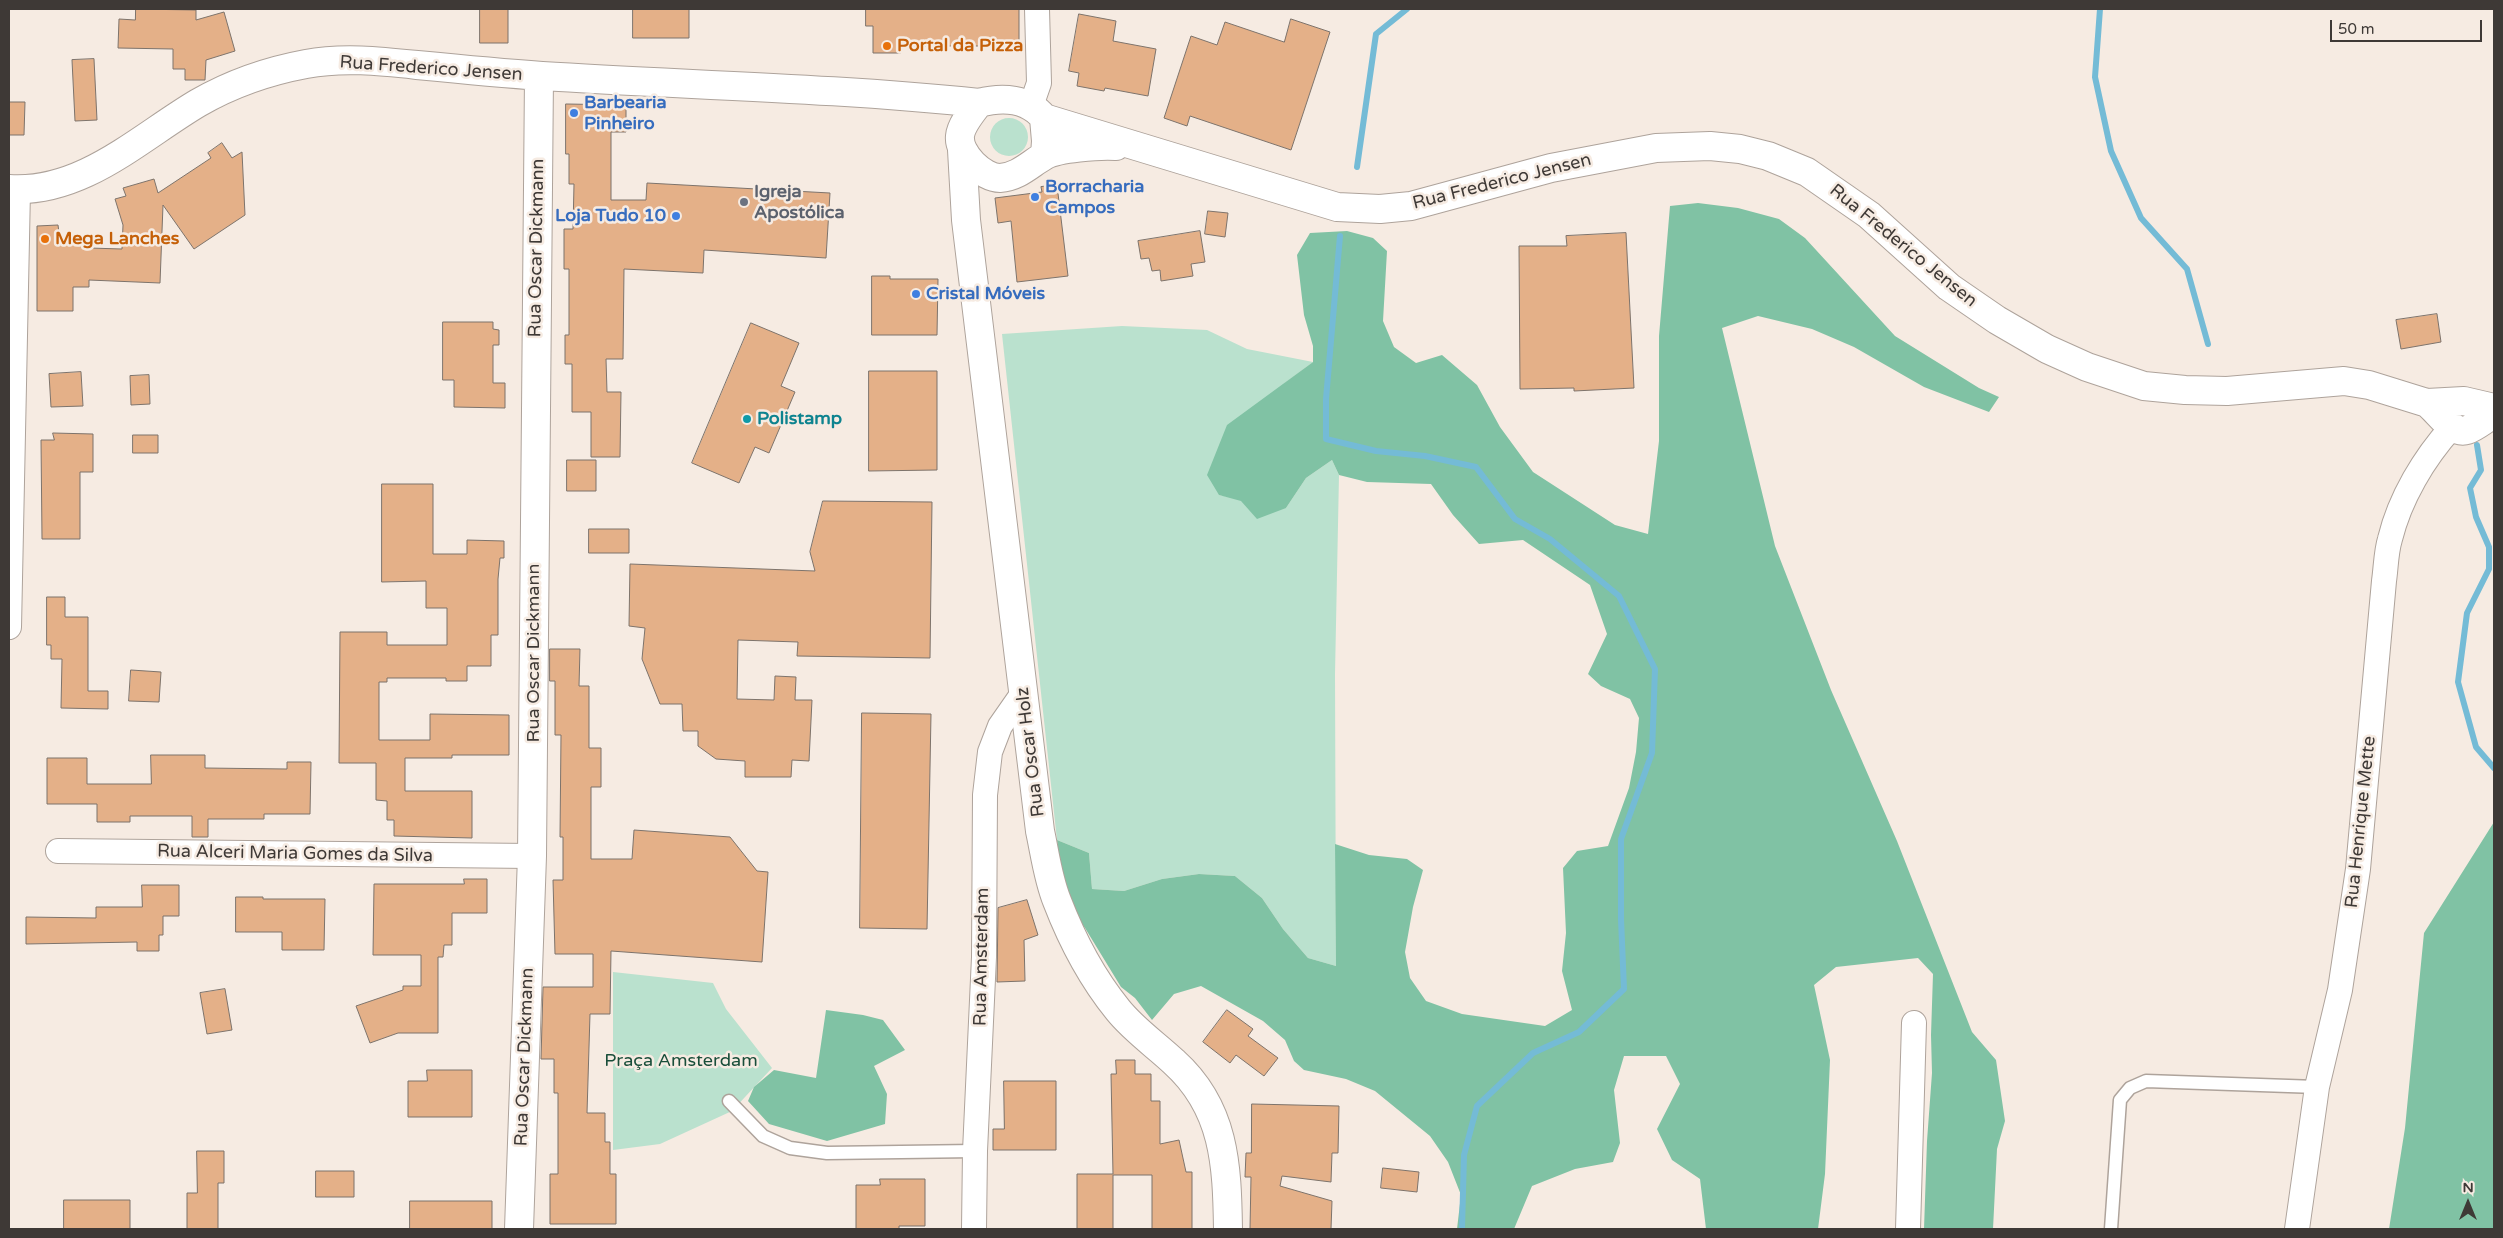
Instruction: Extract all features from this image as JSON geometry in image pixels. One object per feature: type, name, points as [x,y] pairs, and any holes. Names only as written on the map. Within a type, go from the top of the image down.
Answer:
[{"type":"main road","name":"Rua Frederico Jensen","points":[[13,190],[50,185],[94,170],[198,103],[234,84],[266,73],[300,65],[349,61],[378,61],[539,76],[883,95],[979,103],[995,99],[1010,100],[1038,112],[1140,147],[1337,207],[1380,209],[1411,206],[1551,168],[1656,148],[1710,146],[1740,149],[1768,156],[1807,172],[1869,214],[1949,287],[1997,320],[2047,349],[2088,367],[2144,386],[2185,390],[2227,390],[2344,381],[2370,386],[2470,414]]},
{"type":"main road","name":"Rua Oscar Dickmann","points":[[519,1229],[532,856],[539,76]]},
{"type":"main road","name":"Rua Frederico Jensen","points":[[883,95],[919,106],[943,120],[984,172],[999,178],[1022,171],[1045,155],[1087,147],[1140,147]]},
{"type":"main road","points":[[961,143],[967,119],[979,103]]},
{"type":"main road","points":[[1038,112],[1046,141],[1045,155]]},
{"type":"main road","name":"Rua Oscar Holz","points":[[961,143],[966,220],[1040,831],[1056,900],[1086,964],[1119,1011],[1135,1028],[1175,1062],[1205,1096],[1221,1140],[1227,1187],[1228,1229]]},
{"type":"main road","name":"Rua Oscar Holz","points":[[966,220],[978,187],[999,178]]},
{"type":"street","points":[[1038,9],[1038,112]]},
{"type":"street","points":[[9,627],[13,190]]},
{"type":"street","name":"Rua Henrique Mette","points":[[2297,1229],[2317,1087],[2340,990],[2358,869],[2384,581],[2390,538],[2411,485],[2438,443],[2470,414]]},
{"type":"street","name":"Rua Amsterdam","points":[[974,1229],[975,1151],[984,958],[984,795],[990,752],[1000,726],[1023,694]]},
{"type":"street","name":"Rua Alceri Maria Gomes da Silva","points":[[58,851],[532,856]]},
{"type":"street","points":[[1908,1229],[1914,1023]]},
{"type":"lane","points":[[2111,1229],[2120,1100],[2130,1088],[2146,1081],[2317,1087]]},
{"type":"lane","points":[[729,1101],[763,1136],[790,1148],[827,1153],[975,1151]]},
{"type":"green space","points":[[1009,118],[1016,119],[1022,124],[1027,130],[1027,144],[1022,150],[1016,155],[1009,156],[1002,155],[996,150],[991,144],[990,137],[991,130],[996,124],[1002,119]]},
{"type":"green space","points":[[1698,203],[1738,208],[1779,219],[1805,238],[1895,336],[1979,388],[1999,397],[1989,412],[1924,387],[1854,347],[1812,329],[1758,316],[1722,328],[1775,546],[1831,690],[1897,841],[1972,1032],[1996,1060],[2005,1121],[1997,1149],[1993,1229],[1924,1229],[1927,1141],[1932,1073],[1933,974],[1918,958],[1836,967],[1814,985],[1830,1060],[1825,1174],[1818,1229],[1706,1229],[1700,1179],[1672,1160],[1657,1129],[1680,1084],[1666,1056],[1624,1056],[1614,1090],[1620,1143],[1613,1162],[1575,1169],[1532,1186],[1514,1229],[1457,1229],[1461,1195],[1448,1162],[1430,1136],[1375,1091],[1346,1079],[1304,1070],[1294,1061],[1285,1040],[1263,1021],[1201,986],[1174,994],[1152,1020],[1135,998],[1121,987],[1085,928],[1073,913],[1059,861],[1057,840],[1089,853],[1092,889],[1124,891],[1162,879],[1199,874],[1235,876],[1262,898],[1283,929],[1308,958],[1336,966],[1335,844],[1369,855],[1407,859],[1423,870],[1413,907],[1405,952],[1410,978],[1426,1001],[1462,1014],[1545,1026],[1572,1010],[1562,971],[1566,933],[1563,868],[1577,851],[1608,846],[1629,788],[1636,752],[1639,718],[1630,699],[1601,686],[1588,674],[1607,634],[1590,585],[1523,540],[1479,544],[1453,515],[1431,484],[1367,482],[1339,475],[1332,460],[1306,478],[1286,508],[1257,519],[1241,501],[1219,495],[1207,475],[1227,425],[1313,362],[1313,346],[1304,315],[1297,255],[1310,233],[1347,231],[1373,238],[1387,251],[1383,321],[1394,347],[1416,363],[1442,355],[1477,385],[1500,427],[1533,472],[1615,525],[1648,534],[1659,441],[1659,336],[1670,206]]},
{"type":"green space","points":[[1122,326],[1207,330],[1247,349],[1313,362],[1285,383],[1219,495],[1286,508],[1306,478],[1332,460],[1339,475],[1335,674],[1336,966],[1308,958],[1283,929],[1262,898],[1235,876],[1199,874],[1162,879],[1124,891],[1092,889],[1089,853],[1057,840],[1002,334]]},
{"type":"green space","points":[[2494,822],[2494,1229],[2389,1229],[2405,1128],[2424,933]]},
{"type":"green space","name":"Praça Amsterdam","points":[[613,972],[713,983],[726,1009],[772,1068],[732,1111],[660,1144],[613,1150]]},
{"type":"green space","points":[[826,1010],[883,1020],[905,1050],[874,1066],[887,1094],[885,1124],[827,1141],[769,1124],[748,1101],[754,1087],[774,1070],[816,1078]]},
{"type":"building","points":[[136,9],[196,10],[196,20],[224,12],[235,51],[206,60],[205,80],[185,80],[185,69],[173,69],[173,49],[118,48],[119,19],[135,20]]},
{"type":"building","points":[[480,9],[508,9],[508,43],[480,43]]},
{"type":"building","points":[[633,9],[689,9],[689,38],[633,38]]},
{"type":"building","points":[[866,9],[1019,9],[1019,46],[901,46],[901,53],[873,53],[873,26],[866,26]]},
{"type":"building","points":[[1079,14],[1116,21],[1113,41],[1156,49],[1148,96],[1105,88],[1104,91],[1077,86],[1079,73],[1069,71]]},
{"type":"building","points":[[1291,19],[1330,32],[1291,150],[1190,116],[1187,126],[1164,118],[1191,36],[1217,45],[1225,22],[1284,42]]},
{"type":"building","points":[[94,59],[97,120],[75,121],[72,60]]},
{"type":"building","points":[[9,102],[25,102],[24,135],[9,135]]},
{"type":"building","points":[[566,104],[626,105],[626,132],[611,132],[611,200],[646,200],[647,183],[830,193],[826,258],[704,250],[703,273],[624,269],[623,359],[606,359],[607,392],[621,392],[620,457],[591,457],[591,412],[572,412],[572,364],[565,364],[565,335],[569,335],[569,269],[564,269],[564,229],[573,229],[574,184],[569,184],[569,154],[566,154]]},
{"type":"building","points":[[222,143],[232,158],[242,152],[245,215],[194,249],[163,205],[160,283],[89,280],[89,287],[73,287],[73,311],[37,311],[37,226],[58,225],[60,240],[89,240],[89,248],[122,249],[123,225],[115,199],[126,196],[123,188],[154,179],[158,193],[211,158],[208,153]]},
{"type":"building","points":[[1057,185],[1068,276],[1017,282],[1011,221],[998,223],[995,198],[1042,192],[1041,187]]},
{"type":"building","points":[[1208,211],[1228,213],[1225,237],[1205,234]]},
{"type":"building","points":[[1200,231],[1205,262],[1191,264],[1193,276],[1161,281],[1160,270],[1152,271],[1149,258],[1141,259],[1138,241]]},
{"type":"building","points":[[1626,233],[1634,388],[1574,391],[1574,388],[1520,389],[1519,246],[1567,246],[1566,236]]},
{"type":"building","points":[[872,276],[890,276],[890,279],[938,279],[937,335],[872,335]]},
{"type":"building","points":[[2437,314],[2441,342],[2401,349],[2396,320]]},
{"type":"building","points":[[443,322],[493,322],[493,329],[499,330],[499,345],[493,345],[493,383],[505,383],[505,408],[454,407],[454,380],[443,380]]},
{"type":"building","name":"Polistamp","points":[[751,323],[799,343],[781,386],[795,392],[769,453],[755,447],[739,483],[692,463]]},
{"type":"building","points":[[869,371],[937,371],[937,470],[869,471]]},
{"type":"building","points":[[81,372],[83,406],[51,407],[49,374]]},
{"type":"building","points":[[149,375],[150,404],[131,405],[130,376]]},
{"type":"building","points":[[53,433],[93,434],[93,472],[80,472],[80,539],[42,539],[41,440],[54,440]]},
{"type":"building","points":[[133,435],[158,435],[158,453],[133,453]]},
{"type":"building","points":[[567,460],[596,460],[596,491],[567,491]]},
{"type":"building","points":[[382,484],[433,484],[433,554],[467,554],[467,540],[504,541],[504,558],[500,558],[498,579],[498,635],[491,635],[491,666],[467,666],[467,681],[446,681],[446,678],[387,678],[387,682],[379,682],[379,740],[430,740],[430,714],[509,715],[509,755],[452,755],[452,758],[405,758],[405,791],[472,791],[472,838],[394,836],[394,820],[387,820],[387,801],[376,800],[376,763],[339,763],[340,632],[387,632],[387,645],[447,645],[447,608],[426,608],[426,581],[382,582]]},
{"type":"building","points":[[823,501],[932,502],[930,658],[797,656],[798,642],[738,640],[737,699],[774,700],[775,676],[796,677],[795,700],[812,700],[809,761],[792,760],[791,777],[745,777],[745,761],[716,759],[698,746],[698,731],[683,731],[682,704],[660,704],[642,659],[645,628],[629,626],[630,564],[815,571],[810,552]]},
{"type":"building","points":[[589,529],[629,529],[629,553],[589,553]]},
{"type":"building","points":[[47,597],[65,597],[65,617],[88,617],[88,691],[108,691],[108,709],[61,708],[62,659],[51,659],[51,645],[47,645]]},
{"type":"building","points":[[550,649],[580,649],[579,686],[589,686],[589,748],[601,748],[601,787],[591,787],[591,859],[632,859],[634,830],[730,837],[757,871],[768,872],[762,962],[611,951],[610,1014],[590,1014],[587,1113],[605,1113],[605,1142],[610,1142],[610,1174],[616,1174],[616,1224],[550,1224],[550,1174],[558,1174],[558,1093],[554,1093],[554,1059],[541,1059],[543,987],[593,987],[593,954],[555,954],[553,880],[563,880],[563,837],[560,837],[561,735],[555,735],[555,681],[550,681]]},
{"type":"building","points":[[131,670],[161,672],[159,702],[129,701]]},
{"type":"building","points":[[862,713],[931,714],[927,929],[860,928]]},
{"type":"building","points":[[151,755],[205,755],[205,768],[287,769],[287,762],[311,762],[310,814],[264,814],[264,819],[208,819],[208,837],[192,837],[192,816],[130,816],[130,822],[97,822],[97,804],[47,804],[47,758],[87,758],[87,784],[151,784]]},
{"type":"building","points":[[464,879],[487,879],[487,913],[452,913],[452,945],[444,945],[443,957],[438,957],[438,1033],[398,1033],[370,1043],[356,1006],[403,990],[403,986],[421,986],[421,955],[373,955],[374,884],[464,884]]},
{"type":"building","points":[[142,885],[179,885],[179,916],[163,916],[163,935],[159,935],[159,951],[137,951],[137,942],[26,944],[26,917],[96,918],[96,907],[142,907]]},
{"type":"building","points":[[236,897],[325,899],[324,950],[282,950],[282,932],[236,932]]},
{"type":"building","points":[[1027,900],[1038,935],[1024,940],[1025,981],[997,982],[998,908]]},
{"type":"building","points":[[225,989],[232,1030],[207,1034],[200,993]]},
{"type":"building","points":[[1227,1010],[1253,1029],[1248,1036],[1278,1058],[1264,1076],[1236,1055],[1230,1063],[1203,1042]]},
{"type":"building","points":[[1116,1060],[1135,1060],[1135,1074],[1151,1074],[1151,1101],[1160,1101],[1160,1144],[1179,1140],[1186,1172],[1192,1172],[1192,1229],[1152,1229],[1152,1175],[1113,1175],[1113,1229],[1077,1229],[1077,1174],[1113,1174],[1111,1074],[1116,1074]]},
{"type":"building","points":[[427,1070],[472,1070],[472,1117],[408,1117],[408,1081],[427,1081]]},
{"type":"building","points":[[1004,1081],[1056,1081],[1056,1150],[993,1150],[993,1129],[1004,1129]]},
{"type":"building","points":[[1252,1104],[1339,1106],[1338,1153],[1332,1153],[1331,1182],[1282,1176],[1280,1186],[1332,1201],[1331,1229],[1250,1229],[1251,1177],[1245,1177],[1246,1153],[1251,1153]]},
{"type":"building","points":[[197,1151],[224,1151],[224,1183],[218,1183],[218,1229],[187,1229],[187,1193],[197,1193]]},
{"type":"building","points":[[1383,1168],[1419,1172],[1417,1192],[1381,1188]]},
{"type":"building","points":[[316,1171],[354,1171],[354,1197],[316,1197]]},
{"type":"building","points":[[880,1179],[925,1179],[925,1226],[899,1226],[899,1229],[856,1229],[856,1185],[880,1185]]},
{"type":"building","points":[[64,1200],[130,1200],[130,1229],[64,1229]]},
{"type":"building","points":[[410,1201],[492,1201],[492,1229],[410,1229]]},
{"type":"waterway","points":[[1357,167],[1376,34],[1407,9]]},
{"type":"waterway","points":[[2100,9],[2095,77],[2111,151],[2141,218],[2187,269],[2208,344]]},
{"type":"waterway","points":[[1340,236],[1326,399],[1326,439],[1376,451],[1425,456],[1476,467],[1515,519],[1550,539],[1619,596],[1655,669],[1652,753],[1621,839],[1621,919],[1624,989],[1579,1032],[1533,1053],[1477,1106],[1464,1155],[1462,1229]]},
{"type":"waterway","points":[[2477,445],[2481,470],[2470,488],[2476,517],[2489,547],[2489,569],[2467,613],[2458,682],[2476,747],[2494,768]]},
{"type":"place","name":"Portal da Pizza","points":[[887,46]]},
{"type":"place","name":"Barbearia Pinheiro","points":[[574,113]]},
{"type":"place","name":"Borracharia Campos","points":[[1035,197]]},
{"type":"place","name":"Igreja Apostólica","points":[[744,202]]},
{"type":"place","name":"Loja Tudo 10","points":[[676,216]]},
{"type":"place","name":"Mega Lanches","points":[[45,239]]},
{"type":"place","name":"Cristal Móveis","points":[[916,294]]},
{"type":"place","name":"Polistamp","points":[[747,419]]}]
